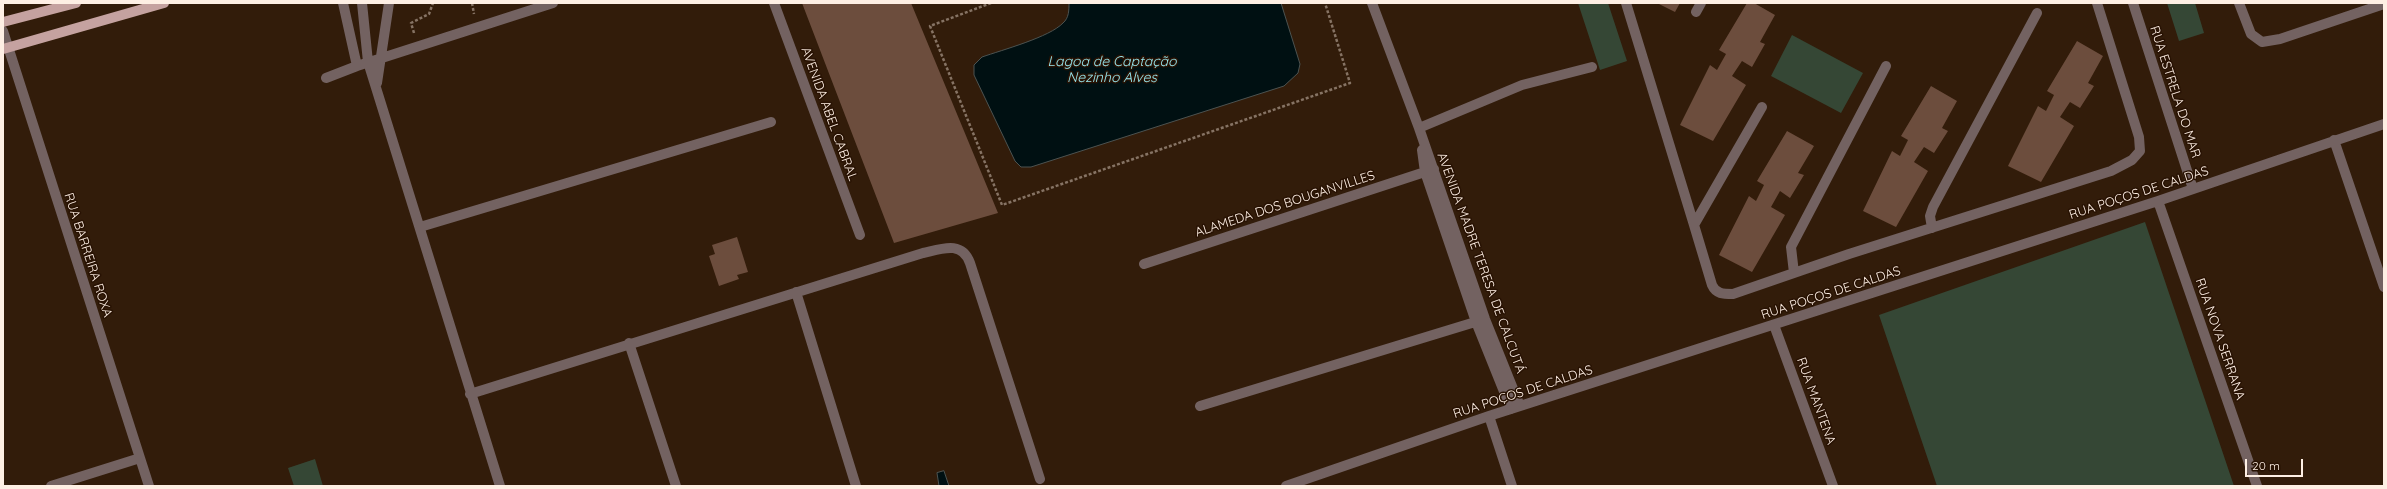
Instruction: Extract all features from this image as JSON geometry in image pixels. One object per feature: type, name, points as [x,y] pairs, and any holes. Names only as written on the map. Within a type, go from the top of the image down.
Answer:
[{"type":"main road","points":[[3,22],[76,3]]},
{"type":"main road","points":[[5,49],[164,3]]},
{"type":"street","points":[[343,3],[357,66]]},
{"type":"street","points":[[362,3],[368,62],[377,85],[470,394],[500,486]]},
{"type":"street","points":[[377,85],[389,3]]},
{"type":"street","points":[[326,78],[368,62],[553,3]]},
{"type":"street","name":"AVENIDA ABEL CABRAL","points":[[774,3],[860,234]]},
{"type":"street","name":"AVENIDA MADRE TERESA DE CALCUTÁ","points":[[1372,3],[1420,128],[1429,170],[1481,320],[1515,408]]},
{"type":"street","points":[[1626,3],[1712,285],[1714,290],[1720,294],[1733,294],[2111,171],[2132,160],[2140,150],[2139,137],[2097,3]]},
{"type":"street","name":"RUA ESTRELA DO MAR","points":[[2133,3],[2193,189]]},
{"type":"street","points":[[2239,3],[2251,34],[2262,42],[2280,39],[2384,4]]},
{"type":"street","points":[[1932,228],[1930,216],[1932,207],[2036,13]]},
{"type":"street","name":"RUA BARREIRA ROXA","points":[[3,31],[5,49],[149,486]]},
{"type":"street","points":[[1794,273],[1791,247],[1886,66]]},
{"type":"street","points":[[1420,128],[1522,85],[1592,67]]},
{"type":"street","points":[[1694,225],[1762,107]]},
{"type":"street","points":[[420,227],[771,122]]},
{"type":"street","name":"RUA POÇOS DE CALDAS","points":[[1286,486],[1489,416],[2158,201],[2384,124]]},
{"type":"street","points":[[2334,140],[2384,287]]},
{"type":"street","name":"ALAMEDA DOS BOUGANVILLES","points":[[1144,264],[1429,170]]},
{"type":"street","name":"RUA NOVA SERRANA","points":[[2158,201],[2257,486]]},
{"type":"street","points":[[470,394],[629,343],[923,253],[949,248],[964,252],[970,263],[1040,479]]},
{"type":"street","points":[[796,292],[856,486]]},
{"type":"street","points":[[1200,406],[1481,320]]},
{"type":"street","name":"RUA MANTENA","points":[[1774,325],[1833,486]]},
{"type":"street","points":[[629,343],[676,486]]},
{"type":"street","points":[[1489,416],[1512,486]]},
{"type":"street","points":[[51,486],[140,458]]},
{"type":"path","points":[[417,47],[411,23],[429,14],[432,3]]},
{"type":"path","points":[[991,3],[930,26],[1002,205],[1350,83],[1325,3]]},
{"type":"green space","points":[[1578,3],[1608,3],[1627,61],[1600,70]]},
{"type":"green space","points":[[2167,3],[2195,3],[2204,33],[2179,41]]},
{"type":"green space","points":[[1792,35],[1863,73],[1841,113],[1771,76]]},
{"type":"green space","points":[[2145,222],[2234,486],[1937,486],[1879,315]]},
{"type":"green space","points":[[315,459],[323,486],[294,486],[288,468]]},
{"type":"water","name":"Lagoa de Captação Nezinho Alves","points":[[1069,3],[1281,3],[1300,64],[1298,73],[1284,86],[1031,167],[1021,167],[1015,161],[974,75],[974,65],[982,57],[1025,43],[1057,28],[1068,16]]},
{"type":"water","points":[[944,471],[949,486],[939,486],[937,473]]},
{"type":"building","points":[[802,3],[911,3],[998,213],[894,243]]},
{"type":"building","points":[[1657,3],[1680,3],[1675,12]]},
{"type":"building","points":[[1747,3],[1754,3],[1775,15],[1760,42],[1765,44],[1752,67],[1742,61],[1732,76],[1746,85],[1713,141],[1680,125],[1710,65],[1717,70],[1726,54],[1719,50]]},
{"type":"building","points":[[2077,41],[2103,56],[2088,83],[2094,86],[2080,108],[2070,102],[2060,117],[2074,126],[2041,182],[2008,166],[2038,106],[2046,111],[2054,95],[2047,91]]},
{"type":"building","points":[[1931,86],[1957,101],[1942,128],[1948,131],[1934,153],[1924,147],[1914,162],[1928,171],[1896,227],[1863,211],[1892,151],[1900,156],[1908,140],[1901,136]]},
{"type":"building","points":[[1787,131],[1814,146],[1798,173],[1804,175],[1790,198],[1780,191],[1771,207],[1785,215],[1752,272],[1719,255],[1749,196],[1756,201],[1764,185],[1757,181]]},
{"type":"building","points":[[737,237],[748,272],[737,275],[739,279],[719,286],[709,256],[715,254],[712,245]]}]
